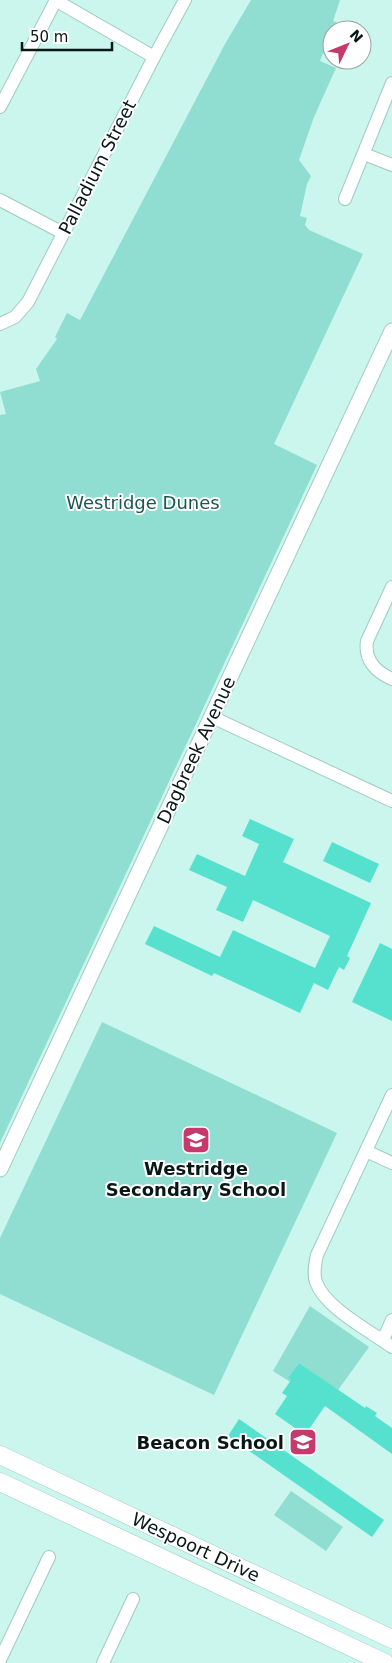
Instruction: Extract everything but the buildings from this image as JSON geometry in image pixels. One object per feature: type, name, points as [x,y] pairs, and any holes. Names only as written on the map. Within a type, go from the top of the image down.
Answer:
[{"type":"main road","name":"Wespoort Drive","points":[[0,1455],[392,1639]]},
{"type":"main road","name":"Wespoort Drive","points":[[0,1482],[385,1663]]},
{"type":"street","points":[[0,107],[55,0],[154,56]]},
{"type":"street","name":"Palladium Street","points":[[0,324],[15,317],[22,310],[185,0]]},
{"type":"street","points":[[345,199],[392,83]]},
{"type":"street","points":[[364,154],[392,165]]},
{"type":"street","points":[[0,200],[63,233]]},
{"type":"street","name":"Dagbreek Avenue","points":[[0,1168],[392,331]]},
{"type":"street","points":[[392,586],[367,641],[366,648],[368,658],[375,669],[392,679]]},
{"type":"street","points":[[212,717],[392,801]]},
{"type":"street","points":[[392,1096],[317,1255],[314,1269],[316,1282],[324,1296],[334,1306],[387,1344],[392,1320]]},
{"type":"street","points":[[366,1151],[392,1163]]},
{"type":"street","points":[[0,1660],[49,1556]]},
{"type":"street","points":[[103,1663],[133,1599]]},
{"type":"green space","name":"Westridge Dunes","points":[[251,0],[340,0],[333,20],[322,20],[322,56],[320,61],[322,62],[322,70],[335,70],[314,117],[299,160],[311,176],[307,184],[300,216],[307,218],[305,225],[309,230],[363,254],[274,444],[317,465],[0,1143],[0,415],[6,414],[0,392],[40,381],[36,369],[57,339],[55,337],[67,313],[80,320],[225,44]]},
{"type":"green space","points":[[102,1022],[337,1133],[214,1395],[0,1294],[0,1238]]},
{"type":"green space","points":[[310,1306],[369,1347],[338,1390],[299,1363],[288,1378],[293,1381],[292,1383],[273,1371]]},
{"type":"green space","points":[[291,1491],[343,1527],[326,1551],[274,1515]]},
{"type":"place","name":"Westridge Secondary School","points":[[196,1140]]},
{"type":"place","name":"Beacon School","points":[[303,1442]]}]
